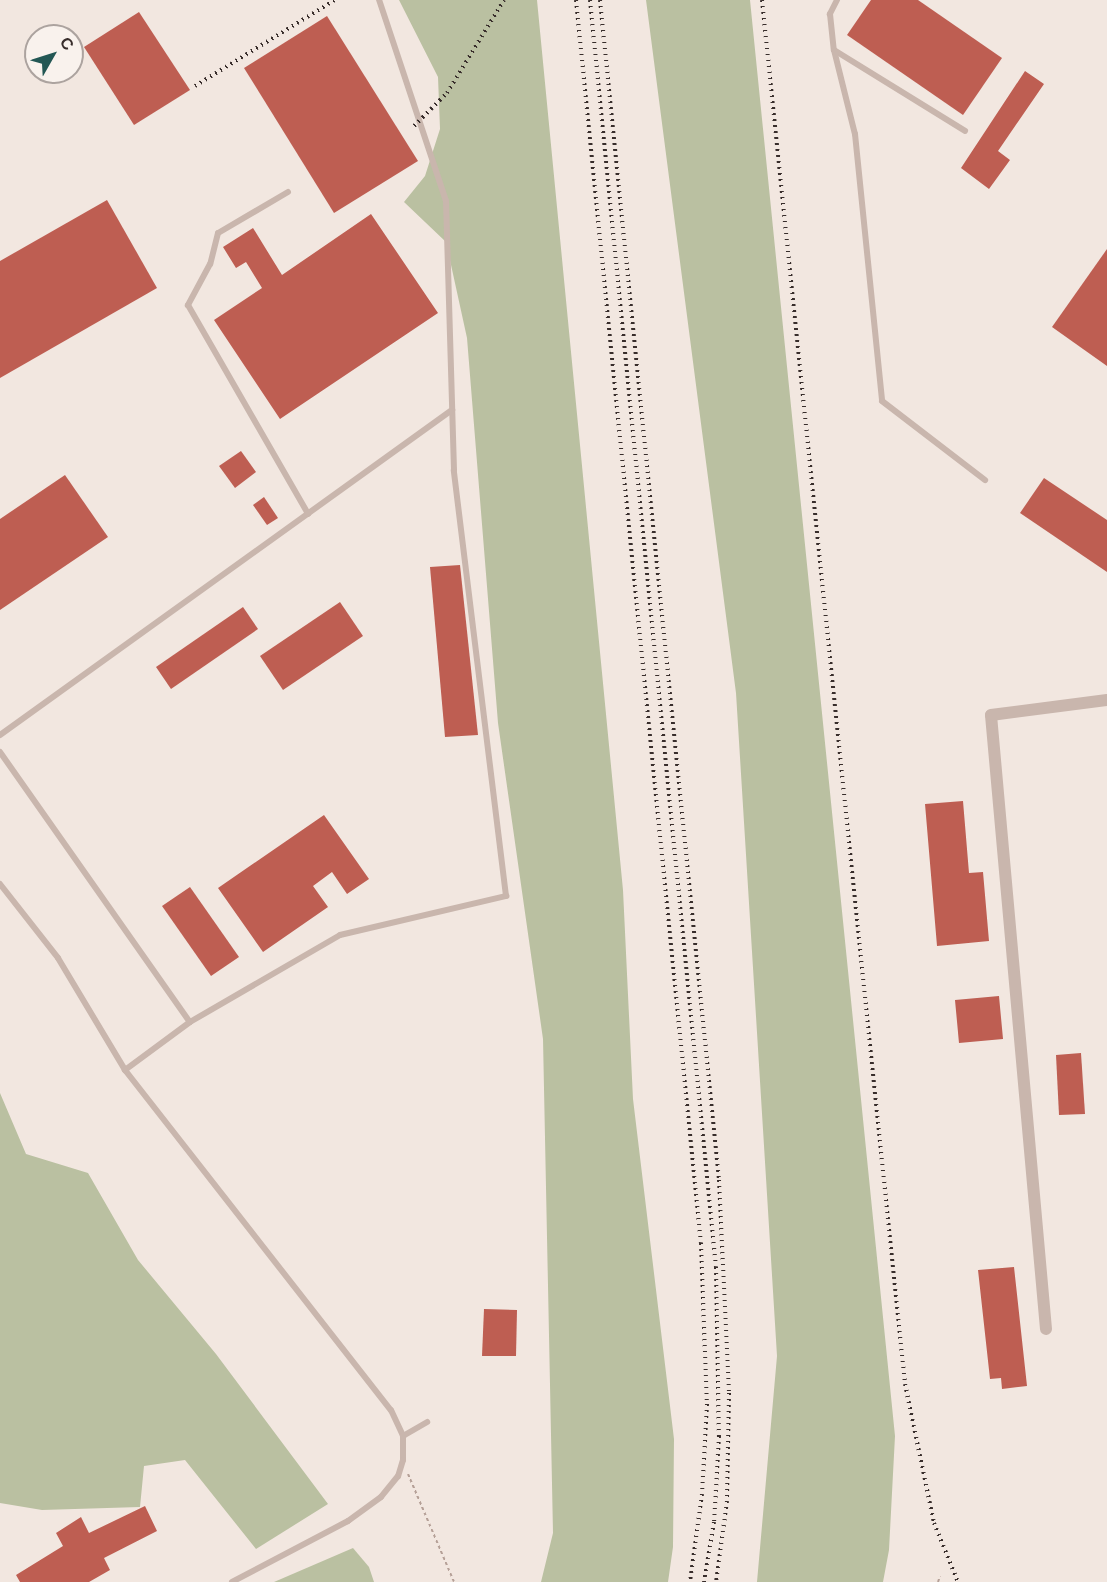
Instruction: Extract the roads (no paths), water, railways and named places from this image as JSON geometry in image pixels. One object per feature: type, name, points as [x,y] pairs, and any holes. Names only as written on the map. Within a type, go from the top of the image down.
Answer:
[{"type":"street","points":[[1046,1329],[992,716],[1107,700]]},
{"type":"lane","points":[[125,1070],[190,1022],[340,935],[506,896],[454,470],[446,201],[379,0]]},
{"type":"lane","points":[[837,0],[830,14],[834,50],[855,134],[882,401],[985,480]]},
{"type":"lane","points":[[834,50],[965,131]]},
{"type":"lane","points":[[288,192],[218,233],[210,264],[188,305],[308,514]]},
{"type":"lane","points":[[0,735],[452,410]]},
{"type":"lane","points":[[0,752],[190,1022]]},
{"type":"lane","points":[[0,884],[58,958],[125,1070],[391,1410],[403,1436],[403,1460],[398,1476],[373,1503],[348,1521],[232,1582]]},
{"type":"lane","points":[[403,1436],[427,1422]]},
{"type":"railway","points":[[195,86],[335,0]]},
{"type":"railway","points":[[414,126],[447,93],[504,0]]},
{"type":"railway","points":[[576,0],[701,1243],[707,1404],[702,1494],[690,1582]]},
{"type":"railway","points":[[590,0],[716,1267],[719,1436],[714,1522],[704,1582]]},
{"type":"railway","points":[[600,0],[719,1180],[729,1393],[727,1501],[716,1582]]},
{"type":"railway","points":[[762,0],[905,1384],[934,1523],[958,1582]]}]
